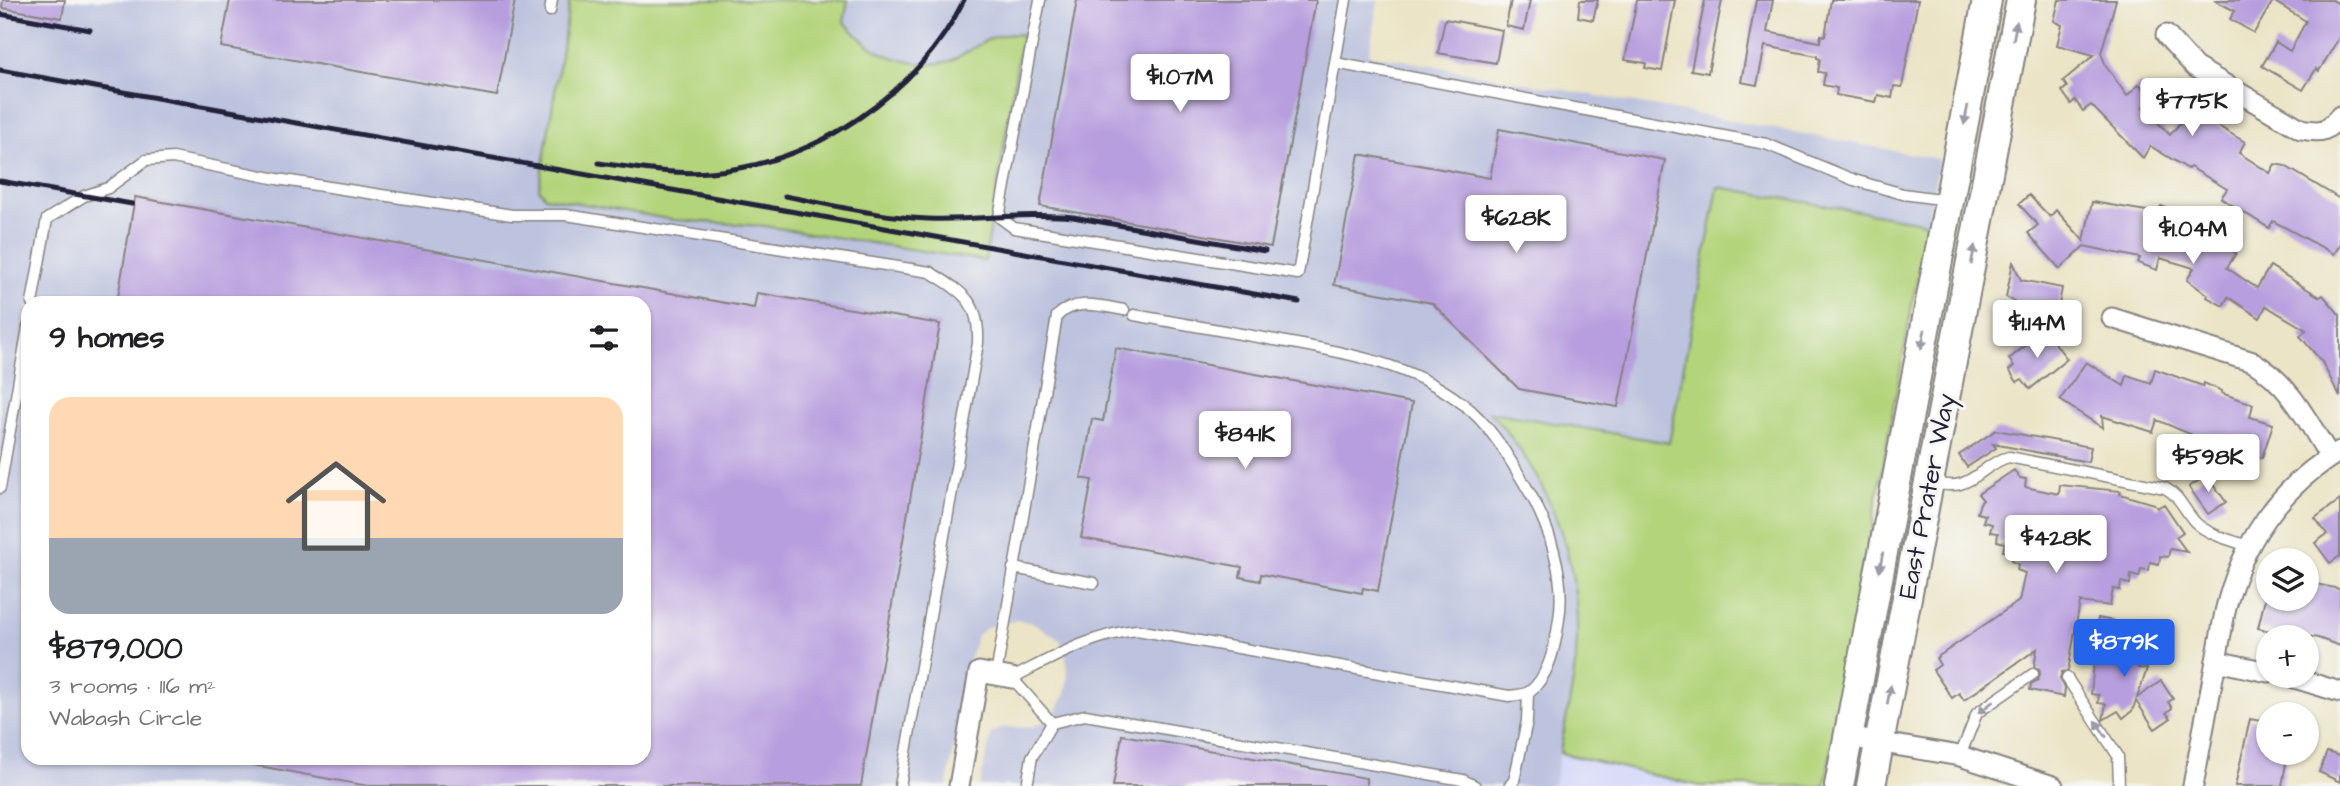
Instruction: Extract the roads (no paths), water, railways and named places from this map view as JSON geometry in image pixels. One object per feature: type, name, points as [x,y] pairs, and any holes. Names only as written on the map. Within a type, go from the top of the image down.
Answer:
[{"type":"main road","name":"East Prater Way","points":[[1839,786],[1987,0]]},
{"type":"main road","name":"East Prater Way","points":[[1871,786],[2021,0]]},
{"type":"street","points":[[2166,35],[2195,66],[2301,129],[2316,132],[2329,129],[2340,116]]},
{"type":"street","points":[[2112,318],[2253,362],[2271,373],[2286,387],[2335,454],[2304,477],[2279,501],[2248,546],[2231,587],[2193,786]]},
{"type":"street","points":[[2216,661],[2256,669]]},
{"type":"street","points":[[959,786],[979,672],[1004,677]]},
{"type":"street","points":[[2319,686],[2340,692]]},
{"type":"street","points":[[1847,737],[1960,757],[2053,786]]},
{"type":"lane","points":[[551,11],[552,0]]},
{"type":"lane","points":[[1040,0],[999,216],[1014,228],[1298,274],[1346,0]]},
{"type":"lane","points":[[1335,62],[1766,144],[1854,180],[1903,194],[1950,200]]},
{"type":"lane","points":[[33,296],[47,219],[85,196],[107,188],[146,160],[173,158],[277,179],[512,215],[566,215],[930,272],[964,294],[979,322],[978,344],[900,786]]},
{"type":"lane","points":[[1082,304],[1129,312],[1373,360],[1421,377],[1465,405],[1502,445],[1535,500],[1554,553],[1562,603],[1558,625],[1549,663],[1541,679],[1528,693],[1509,696],[1137,630],[1114,632],[1004,677],[1013,568],[1057,316],[1066,307],[1082,304]]},
{"type":"lane","points":[[0,488],[21,367]]},
{"type":"lane","points":[[1929,483],[1963,483],[1998,459],[2009,457],[2165,488],[2176,494],[2195,522],[2207,530],[2248,546]]},
{"type":"lane","points":[[1013,568],[1094,583]]},
{"type":"lane","points":[[1960,757],[1977,713],[2033,674]]},
{"type":"lane","points":[[1004,677],[1052,723]]},
{"type":"lane","points":[[2067,678],[2118,756],[2119,786]]},
{"type":"lane","points":[[1509,786],[1514,781],[1527,721],[1528,693]]},
{"type":"lane","points":[[1027,786],[1032,757],[1052,723],[1085,715],[1463,780],[1475,786]]},
{"type":"railway","points":[[599,163],[668,172],[710,172],[749,166],[787,155],[824,139],[891,94],[919,66],[944,34],[964,0]]},
{"type":"railway","points":[[0,14],[90,30]]},
{"type":"railway","points":[[0,70],[1299,302]]},
{"type":"railway","points":[[0,181],[132,204]]},
{"type":"railway","points":[[785,196],[910,218],[1037,215],[1073,217],[1265,251]]}]
